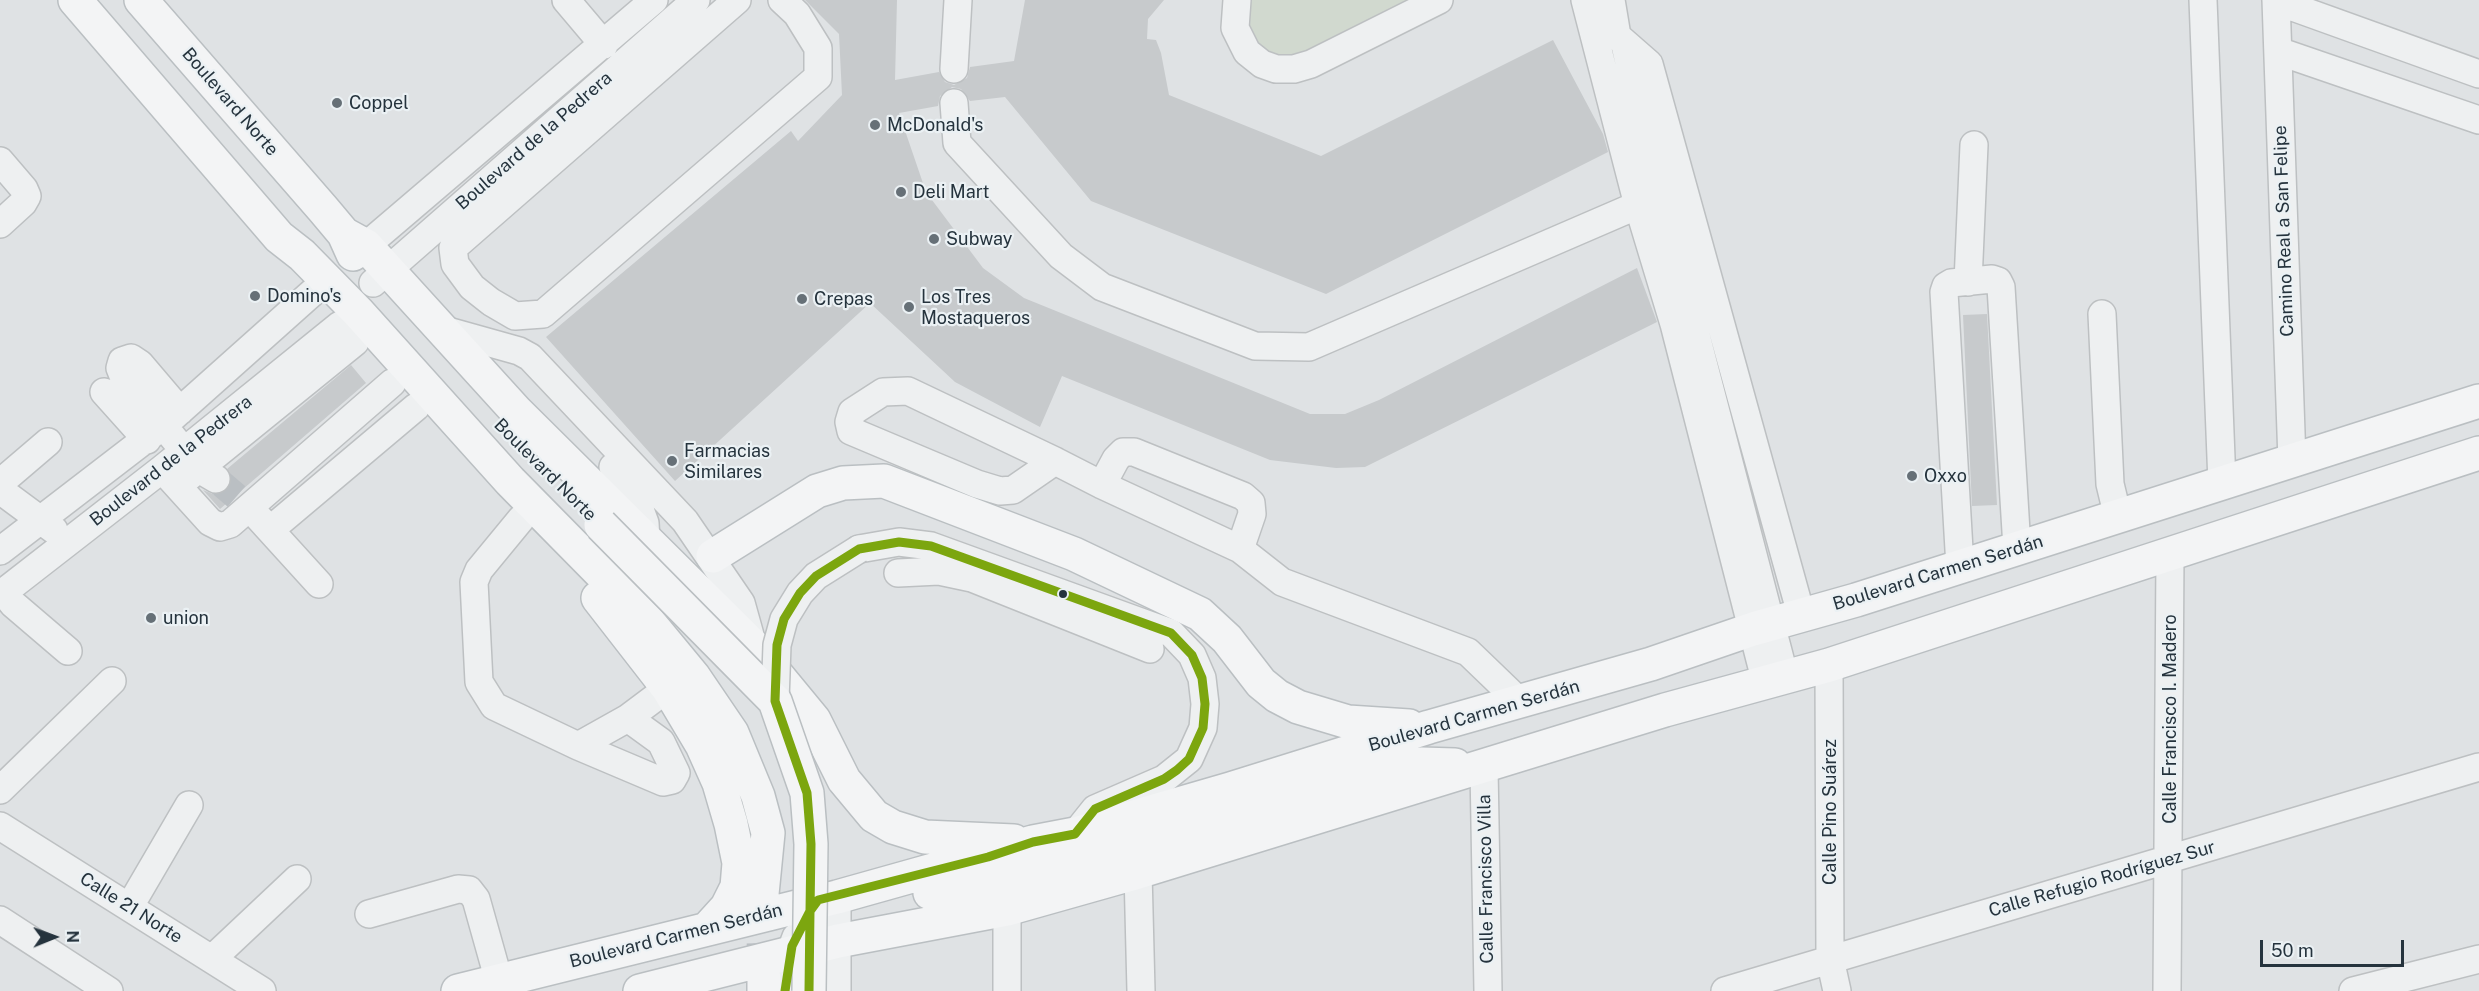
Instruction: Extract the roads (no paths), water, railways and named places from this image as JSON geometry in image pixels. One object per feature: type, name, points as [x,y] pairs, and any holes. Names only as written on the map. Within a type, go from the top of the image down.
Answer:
[{"type":"main road","name":"Boulevard Norte","points":[[75,0],[279,237],[302,255],[358,312],[510,481],[646,620],[732,733],[755,788],[768,833],[762,894]]},
{"type":"main road","name":"Boulevard Norte","points":[[145,2],[365,258],[496,423],[601,525],[775,701],[802,772],[810,815],[809,991]]},
{"type":"main road","points":[[279,237],[284,257],[392,383],[597,596],[684,670],[702,745],[719,783],[739,863],[737,887],[727,907],[707,929]]},
{"type":"main road","points":[[365,258],[444,330],[517,412],[753,646],[814,720],[844,780],[874,816],[893,828],[925,837],[1033,842]]},
{"type":"main road","name":"Boulevard Carmen Serdán","points":[[458,991],[707,929],[1033,842],[1075,834],[1429,727],[1521,703],[1651,664],[1775,622],[1856,600],[2479,401]]},
{"type":"main road","points":[[646,991],[838,941],[1007,909],[1138,872],[1484,768],[1665,710],[1829,665],[2478,454],[2479,441],[2475,431],[2463,422],[2448,417],[2428,416]]},
{"type":"main road","points":[[713,556],[817,491],[856,481],[884,481],[1074,555],[1200,614],[1227,639],[1261,683],[1277,696],[1298,707],[1348,722],[1429,727]]},
{"type":"main road","points":[[1651,664],[1665,710]]},
{"type":"main road","points":[[768,833],[779,868],[829,897],[1011,878],[1372,772],[1421,765],[1484,768]]},
{"type":"street","points":[[566,0],[604,45]]},
{"type":"street","name":"Boulevard de la Pedrera","points":[[365,258],[696,0]]},
{"type":"street","points":[[737,0],[453,248],[455,264],[472,287],[491,302],[515,316],[543,314],[818,77],[818,48],[797,14],[782,0]]},
{"type":"street","points":[[954,69],[958,0]]},
{"type":"street","points":[[1237,0],[1235,28],[1247,52],[1262,64],[1276,69],[1294,69],[1311,64],[1439,0]]},
{"type":"street","points":[[1585,0],[1649,199],[1775,622]]},
{"type":"street","points":[[1611,0],[1617,36],[1625,45],[1643,56],[1649,64],[1775,622],[1776,680]]},
{"type":"street","points":[[2203,0],[2222,483]]},
{"type":"street","name":"Boulevard de la Pedrera","points":[[365,258],[604,45],[650,1]]},
{"type":"street","points":[[2276,1],[2479,74]]},
{"type":"street","name":"Camino Real a San Felipe","points":[[2276,1],[2292,461]]},
{"type":"street","points":[[1625,45],[1649,199]]},
{"type":"street","points":[[2278,51],[2479,120]]},
{"type":"street","points":[[954,103],[957,143],[1061,256],[1102,287],[1255,346],[1309,347],[1649,199]]},
{"type":"street","points":[[1968,282],[1974,145]]},
{"type":"street","points":[[0,161],[24,189],[27,196],[23,203],[0,224]]},
{"type":"street","points":[[1960,567],[1944,292],[1946,286],[1951,283],[1992,279],[1998,281],[2001,287],[2017,548]]},
{"type":"street","name":"Boulevard de la Pedrera","points":[[0,551],[164,425],[313,292]]},
{"type":"street","points":[[2102,314],[2110,484],[2118,517]]},
{"type":"street","points":[[444,330],[492,343],[530,357],[686,521],[741,603],[753,646]]},
{"type":"street","name":"Boulevard de la Pedrera","points":[[2,593],[70,540],[170,478],[200,466],[309,364],[347,333]]},
{"type":"street","points":[[492,343],[541,382],[633,490],[645,523],[646,540]]},
{"type":"street","points":[[170,478],[210,522],[220,527],[230,524],[243,502],[392,383]]},
{"type":"street","points":[[1055,461],[1013,490],[1000,491],[977,484],[851,431],[849,422],[852,412],[884,392],[908,391],[1240,549],[1282,582],[1468,652],[1521,703]]},
{"type":"street","points":[[104,392],[164,425],[200,466]]},
{"type":"street","points":[[270,530],[416,407]]},
{"type":"street","points":[[0,483],[48,442]]},
{"type":"street","points":[[1102,485],[1116,459],[1124,452],[1134,452],[1243,496],[1251,503],[1252,514],[1240,549]]},
{"type":"street","points":[[0,490],[70,540]]},
{"type":"street","points":[[243,502],[319,584]]},
{"type":"street","points":[[521,519],[479,570],[474,582],[478,682],[494,706],[578,746],[663,782],[672,780],[676,773],[661,741],[628,718]]},
{"type":"street","points":[[775,701],[777,645],[784,619],[800,593],[816,576],[860,549],[899,542],[931,546],[1171,633],[1192,655],[1202,678],[1205,704],[1203,728],[1189,759],[1164,779],[1095,809],[1075,834]]},
{"type":"street","name":"Calle Francisco I. Madero","points":[[2168,991],[2170,555]]},
{"type":"street","points":[[898,573],[939,571],[972,578],[1150,649]]},
{"type":"street","points":[[2,593],[68,651]]},
{"type":"street","name":"Calle Pino Suárez","points":[[1829,665],[1830,959],[1837,991]]},
{"type":"street","points":[[578,746],[628,718],[684,670]]},
{"type":"street","points":[[0,790],[112,681]]},
{"type":"street","name":"Calle Refugio Rodríguez Sur","points":[[1725,991],[2479,767]]},
{"type":"street","name":"Calle Francisco Villa","points":[[1484,768],[1488,991]]},
{"type":"street","points":[[130,906],[189,805]]},
{"type":"street","name":"Calle 21 Norte","points":[[0,826],[262,991]]},
{"type":"street","points":[[1138,872],[1141,991]]},
{"type":"street","points":[[212,959],[297,879]]},
{"type":"street","points":[[369,914],[458,889],[469,891],[476,899],[499,981]]},
{"type":"street","points":[[829,897],[838,941],[837,991]]},
{"type":"street","points":[[771,987],[790,953],[804,920],[829,897]]},
{"type":"street","points":[[1007,909],[1007,991]]},
{"type":"street","points":[[0,920],[109,991]]},
{"type":"street","points":[[2354,991],[2479,959]]},
{"type":"tunnel","points":[[216,479],[237,497]]},
{"type":"tunnel","points":[[762,894],[764,978]]},
{"type":"place","name":"Coppel","points":[[337,103]]},
{"type":"place","name":"McDonald's","points":[[875,125]]},
{"type":"place","name":"Deli Mart","points":[[901,192]]},
{"type":"place","name":"Subway","points":[[934,239]]},
{"type":"place","name":"Domino's","points":[[255,296]]},
{"type":"place","name":"Crepas","points":[[802,299]]},
{"type":"place","name":"Los Tres Mostaqueros","points":[[909,307]]},
{"type":"place","name":"Farmacias Similares","points":[[672,461]]},
{"type":"place","name":"Oxxo","points":[[1912,476]]},
{"type":"place","name":"union","points":[[151,618]]}]
